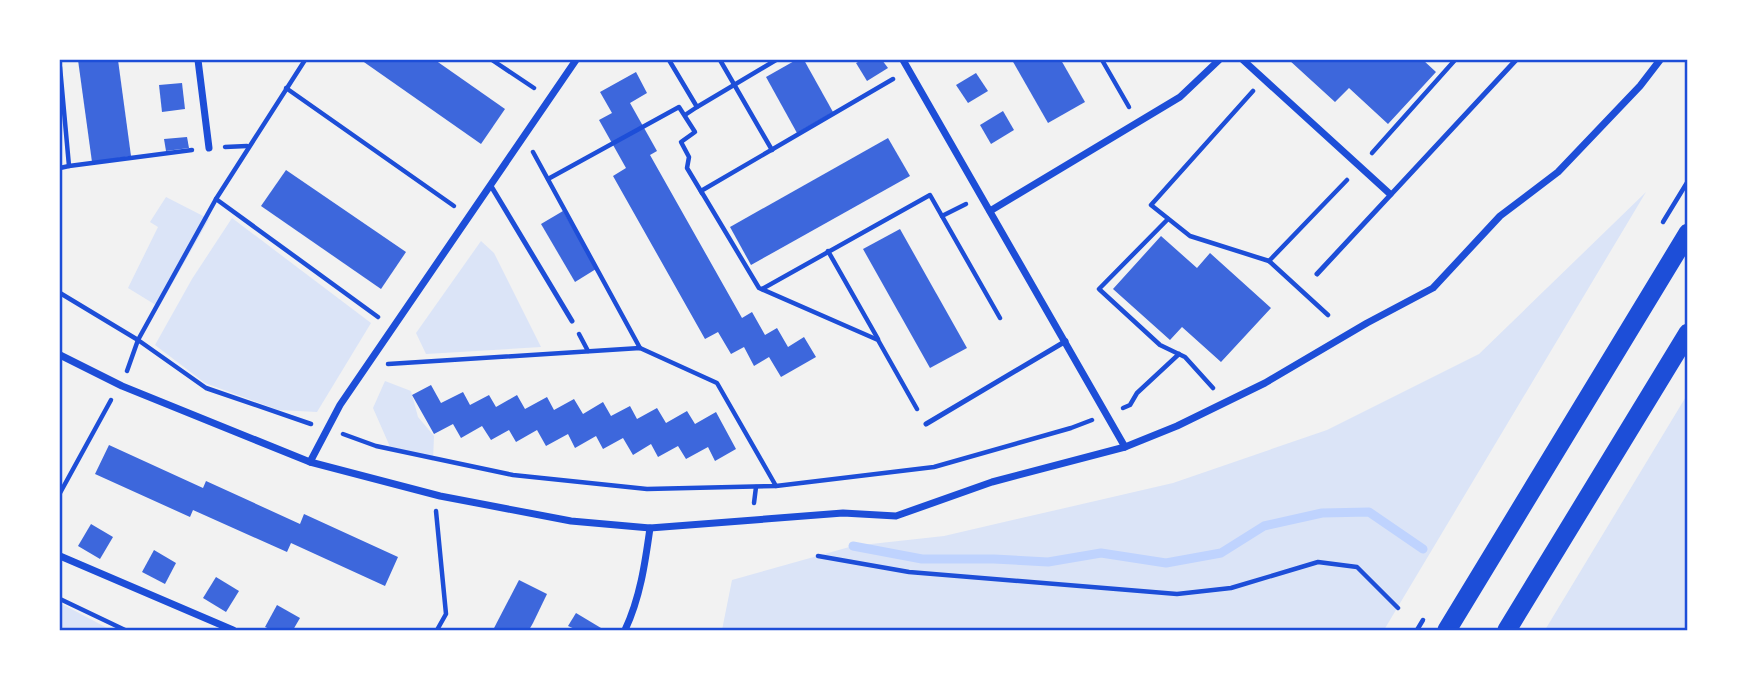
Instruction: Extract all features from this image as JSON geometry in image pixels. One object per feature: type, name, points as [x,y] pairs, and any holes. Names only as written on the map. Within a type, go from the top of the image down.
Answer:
[{"type":"highway","points":[[1447,631],[1688,233]]},
{"type":"highway","points":[[1507,631],[1688,333]]},
{"type":"street","points":[[198,60],[209,148]]},
{"type":"street","points":[[310,462],[340,405],[576,60]]},
{"type":"street","points":[[903,60],[1125,447]]},
{"type":"street","points":[[990,211],[1180,97],[1219,60]]},
{"type":"street","points":[[1243,60],[1390,194]]},
{"type":"street","points":[[60,355],[122,386],[310,462],[440,496],[571,521],[650,528],[843,513],[896,516],[992,482],[1125,447],[1265,383],[1433,288],[1500,216],[1558,172],[1640,86],[1660,60]]},
{"type":"street","points":[[625,631],[642,580],[650,528]]},
{"type":"street","points":[[60,556],[233,631]]},
{"type":"lane","points":[[1317,274],[1516,60]]},
{"type":"lane","points":[[491,186],[572,321]]},
{"type":"lane","points":[[926,425],[1066,341]]},
{"type":"path","points":[[60,493],[110,401],[122,386],[138,340],[216,199],[306,60]]},
{"type":"path","points":[[492,60],[549,99]]},
{"type":"path","points":[[669,60],[697,107]]},
{"type":"path","points":[[720,60],[772,150]]},
{"type":"path","points":[[685,115],[776,60]]},
{"type":"path","points":[[1101,60],[1139,122]]},
{"type":"path","points":[[1269,261],[1360,166],[1455,60]]},
{"type":"path","points":[[60,67],[69,166]]},
{"type":"path","points":[[703,194],[701,191],[909,70]]},
{"type":"path","points":[[1264,79],[1151,205],[1190,236],[1269,261],[1328,315]]},
{"type":"path","points":[[286,88],[469,216]]},
{"type":"path","points":[[548,179],[679,107],[695,132],[681,142],[689,157],[687,168],[759,288],[878,340]]},
{"type":"path","points":[[524,136],[640,348]]},
{"type":"path","points":[[60,168],[209,148]]},
{"type":"path","points":[[762,289],[929,195],[1000,318]]},
{"type":"path","points":[[942,216],[981,196]]},
{"type":"path","points":[[216,199],[393,328]]},
{"type":"path","points":[[1168,219],[1099,289],[1160,345],[1185,357],[1227,402]]},
{"type":"path","points":[[828,251],[926,425]]},
{"type":"path","points":[[60,293],[138,340],[206,388],[302,422],[328,428],[376,446],[513,475],[647,489],[776,486],[933,467],[1071,428],[1130,405],[1136,393],[1179,354]]},
{"type":"path","points":[[368,365],[640,348],[716,383],[776,486]]},
{"type":"path","points":[[437,631],[446,614],[435,515],[440,496]]},
{"type":"path","points":[[818,556],[909,572],[1177,594],[1231,588],[1318,562],[1357,567],[1398,608]]},
{"type":"path","points":[[60,599],[125,631]]},
{"type":"shaded area","points":[[1646,192],[1384,630],[722,630],[732,580],[853,546],[944,536],[1173,483],[1327,430],[1479,354]]},
{"type":"shaded area","points":[[166,197],[209,219],[159,307],[128,288],[158,227],[150,222]]},
{"type":"shaded area","points":[[232,218],[371,323],[317,412],[278,410],[205,383],[155,345],[192,279]]},
{"type":"shaded area","points":[[481,241],[494,253],[541,347],[426,354],[416,333]]},
{"type":"shaded area","points":[[385,381],[411,391],[418,417],[434,436],[433,461],[391,449],[373,408]]},
{"type":"shaded area","points":[[1687,395],[1687,630],[1545,630]]},
{"type":"shaded area","points":[[60,603],[111,630],[60,630]]},
{"type":"building","points":[[78,60],[118,60],[131,156],[92,162]]},
{"type":"building","points":[[361,60],[435,60],[505,109],[481,144]]},
{"type":"building","points":[[796,60],[804,60],[833,112],[797,133],[766,77]]},
{"type":"building","points":[[862,60],[882,60],[888,68],[867,81],[856,63]]},
{"type":"building","points":[[1012,60],[1061,60],[1085,102],[1048,123]]},
{"type":"building","points":[[1289,60],[1423,60],[1436,72],[1388,124],[1349,88],[1335,102]]},
{"type":"building","points":[[636,72],[647,93],[630,103],[657,151],[650,155],[742,318],[752,312],[765,335],[777,328],[788,347],[804,337],[816,357],[781,377],[769,357],[754,366],[744,347],[731,354],[718,332],[705,339],[613,176],[626,168],[599,120],[612,113],[600,92]]},
{"type":"building","points":[[976,73],[988,91],[968,103],[956,85]]},
{"type":"building","points":[[182,83],[185,109],[162,112],[159,85]]},
{"type":"building","points":[[1003,111],[1014,130],[991,144],[980,125]]},
{"type":"building","points":[[187,137],[189,148],[166,151],[164,139]]},
{"type":"building","points":[[888,138],[910,176],[751,265],[730,227]]},
{"type":"building","points":[[286,170],[406,252],[381,289],[261,206]]},
{"type":"building","points":[[563,211],[596,269],[575,282],[541,224]]},
{"type":"building","points":[[900,229],[967,348],[930,368],[863,249]]},
{"type":"building","points":[[1161,236],[1197,268],[1210,253],[1271,308],[1221,362],[1182,327],[1170,340],[1113,289]]},
{"type":"building","points":[[431,385],[441,403],[463,392],[470,405],[489,395],[496,407],[517,395],[525,409],[547,397],[554,410],[574,399],[583,414],[603,402],[611,416],[630,406],[637,419],[657,408],[666,423],[687,411],[695,424],[716,412],[736,449],[715,461],[708,447],[686,459],[678,446],[658,457],[651,444],[633,455],[623,438],[603,449],[596,436],[575,448],[568,434],[546,446],[537,430],[516,442],[509,430],[491,440],[482,426],[461,438],[453,424],[434,434],[412,395]]},
{"type":"building","points":[[109,445],[203,488],[206,481],[300,524],[304,514],[398,557],[385,586],[291,543],[287,552],[193,510],[190,517],[95,474]]},
{"type":"building","points":[[91,524],[113,537],[100,559],[78,546]]},
{"type":"building","points":[[154,550],[176,563],[165,584],[142,572]]},
{"type":"building","points":[[216,577],[239,591],[226,612],[203,598]]},
{"type":"building","points":[[519,580],[547,594],[533,623],[529,630],[493,630]]},
{"type":"building","points":[[277,605],[300,618],[293,630],[272,630],[265,627]]},
{"type":"building","points":[[576,613],[601,628],[600,630],[577,630],[568,626]]},
{"type":"waterway","points":[[853,546],[922,559],[1048,562],[1101,553],[1166,563],[1221,553],[1264,526],[1322,513],[1369,512],[1423,549]]}]
